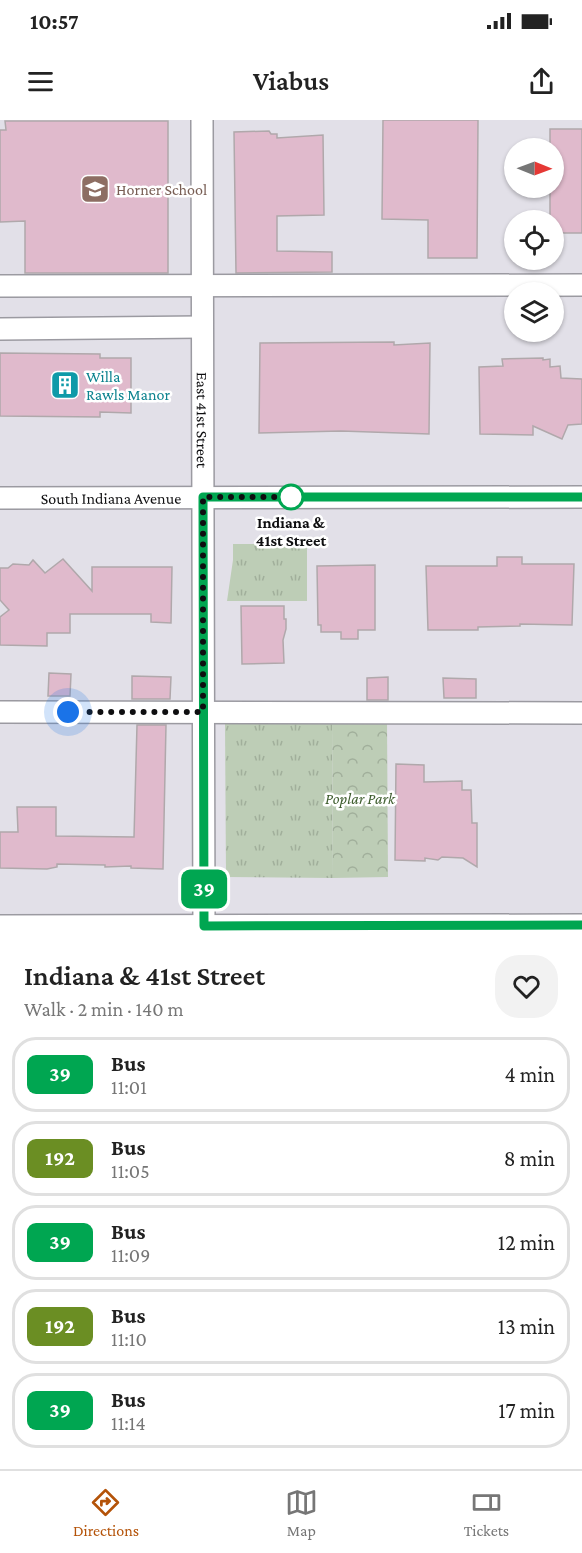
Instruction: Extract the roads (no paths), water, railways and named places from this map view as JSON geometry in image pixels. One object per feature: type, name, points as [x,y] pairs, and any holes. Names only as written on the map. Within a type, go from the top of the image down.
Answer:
[{"type":"street","name":"East 41st Street","points":[[202,120],[204,930]]},
{"type":"street","points":[[0,286],[582,285]]},
{"type":"street","points":[[0,328],[202,327]]},
{"type":"street","name":"South Indiana Avenue","points":[[0,498],[582,497]]},
{"type":"street","points":[[0,712],[582,713]]},
{"type":"street","points":[[0,926],[204,930],[582,925]]},
{"type":"place","name":"Horner School","points":[[95,189]]},
{"type":"place","name":"Willa Rawls Manor","points":[[65,385]]},
{"type":"place","name":"Indiana & 41st Street","points":[[291,497]]},
{"type":"park label","name":"Poplar Park","points":[[360,798]]}]
